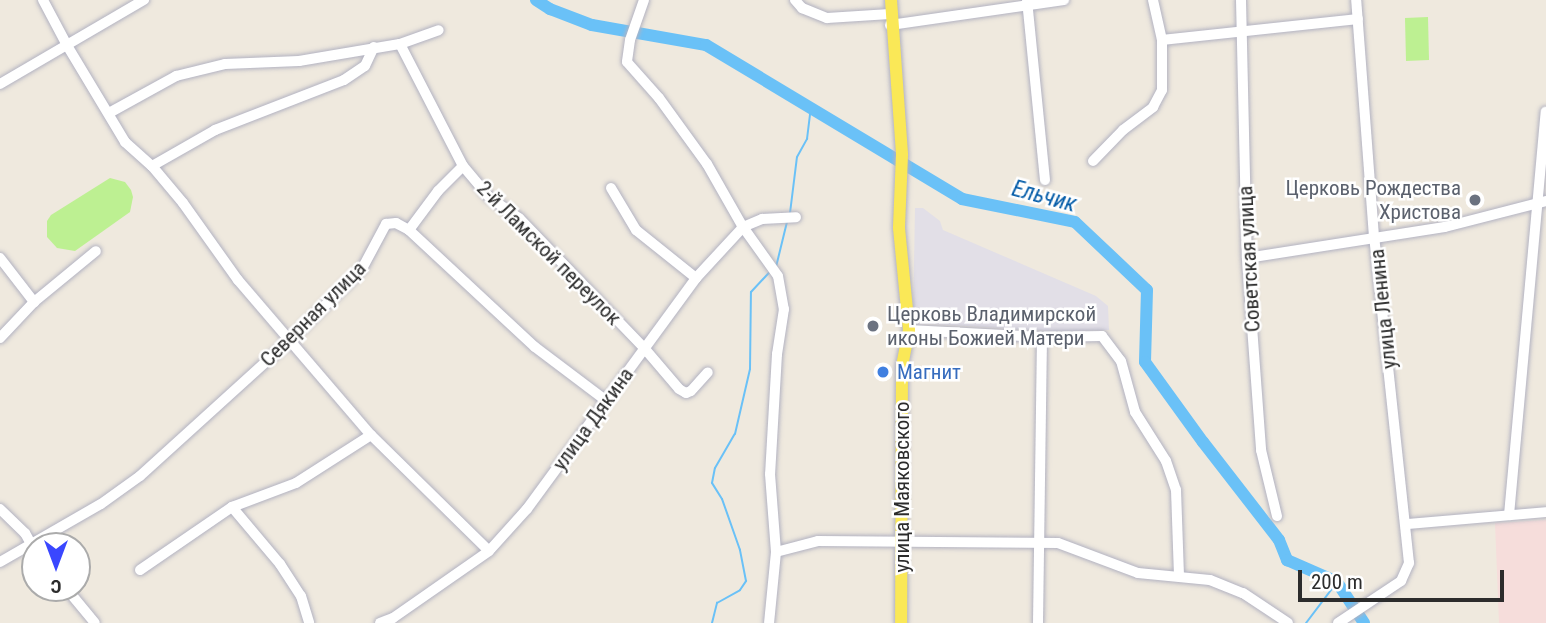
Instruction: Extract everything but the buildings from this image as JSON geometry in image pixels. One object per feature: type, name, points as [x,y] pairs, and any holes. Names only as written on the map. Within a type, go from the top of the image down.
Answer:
[{"type":"main road","points":[[890,19],[891,0]]},
{"type":"main road","name":"улица Маяковского","points":[[890,19],[902,155],[899,185],[909,330],[902,366],[901,623]]},
{"type":"street","points":[[43,0],[125,142],[152,166],[203,227],[238,280],[371,435],[489,551]]},
{"type":"street","points":[[0,84],[68,47],[144,0]]},
{"type":"street","points":[[643,0],[630,40],[627,62],[659,98],[707,164],[743,227],[778,276],[785,309],[777,354],[771,474],[776,552],[769,623]]},
{"type":"street","points":[[795,0],[802,8],[827,18],[890,19],[1063,0]]},
{"type":"street","points":[[1093,161],[1123,130],[1153,107],[1163,90],[1163,40],[1153,0]]},
{"type":"street","name":"Советская улица","points":[[1241,0],[1247,258],[1261,450],[1277,516]]},
{"type":"street","name":"улица Ленина","points":[[1341,621],[1373,603],[1401,582],[1409,563],[1407,524],[1374,237],[1356,0]]},
{"type":"street","points":[[1027,2],[1045,180]]},
{"type":"street","points":[[1163,40],[1358,19]]},
{"type":"street","points":[[109,113],[176,76],[213,67],[299,61],[400,44],[439,30]]},
{"type":"street","name":"2-й Ламской переулок","points":[[400,44],[463,166],[489,197],[519,218],[686,393],[708,372]]},
{"type":"street","points":[[152,166],[215,130],[344,80],[365,66],[373,47]]},
{"type":"street","points":[[1509,515],[1542,202],[1546,112]]},
{"type":"street","points":[[463,166],[438,191],[409,230],[536,347],[605,400]]},
{"type":"street","points":[[611,188],[636,230],[696,278]]},
{"type":"street","points":[[1247,258],[1445,227],[1542,202]]},
{"type":"street","points":[[743,227],[762,219],[796,217]]},
{"type":"street","name":"Северная улица","points":[[58,532],[139,476],[290,340],[363,267],[386,224],[396,223],[409,230]]},
{"type":"street","name":"улица Дякина","points":[[380,623],[393,618],[489,551],[527,509],[696,278],[743,227]]},
{"type":"street","points":[[0,338],[34,302],[96,251]]},
{"type":"street","points":[[0,258],[34,302]]},
{"type":"street","points":[[909,330],[1042,337],[1102,336],[1121,361],[1135,412],[1166,461],[1177,490],[1179,576]]},
{"type":"street","points":[[1038,623],[1042,337]]},
{"type":"street","points":[[140,570],[232,507],[296,483],[371,435]]},
{"type":"street","points":[[232,507],[280,564],[301,596],[309,623]]},
{"type":"street","points":[[0,509],[24,532]]},
{"type":"street","points":[[1407,524],[1546,512]]},
{"type":"street","points":[[776,552],[818,541],[1058,543],[1138,573],[1210,580],[1243,593],[1288,623]]},
{"type":"street","name":"Северная улица","points":[[0,562],[21,554]]},
{"type":"street","points":[[78,602],[95,623]]},
{"type":"shaded area","points":[[915,208],[923,208],[940,221],[943,230],[1096,296],[1108,306],[1109,330],[1053,331],[913,323]]},
{"type":"shaded area","points":[[1546,520],[1546,623],[1499,623],[1495,523]]},
{"type":"green space","points":[[1428,17],[1429,60],[1406,61],[1405,18]]},
{"type":"green space","points":[[110,178],[125,182],[131,190],[133,197],[130,212],[75,251],[57,248],[47,237],[47,221],[51,215]]},
{"type":"waterway","name":"Ельчик","points":[[536,0],[550,9],[592,25],[706,45],[962,199],[1075,222],[1147,290],[1145,362],[1279,540],[1287,560],[1337,582],[1364,623]]},
{"type":"waterway","points":[[790,213],[797,157],[807,139],[811,107]]},
{"type":"waterway","points":[[776,267],[787,222]]},
{"type":"waterway","points":[[712,623],[717,603],[740,590],[746,581],[740,550],[722,499],[712,483],[715,468],[735,434],[750,369],[751,292],[769,273]]},
{"type":"waterway","points":[[1306,623],[1337,582]]},
{"type":"place","name":"Церковь Рождества Христова","points":[[1475,200]]},
{"type":"place","name":"Церковь Владимирской иконы Божией Матери","points":[[873,326]]},
{"type":"place","name":"Магнит","points":[[883,372]]}]
